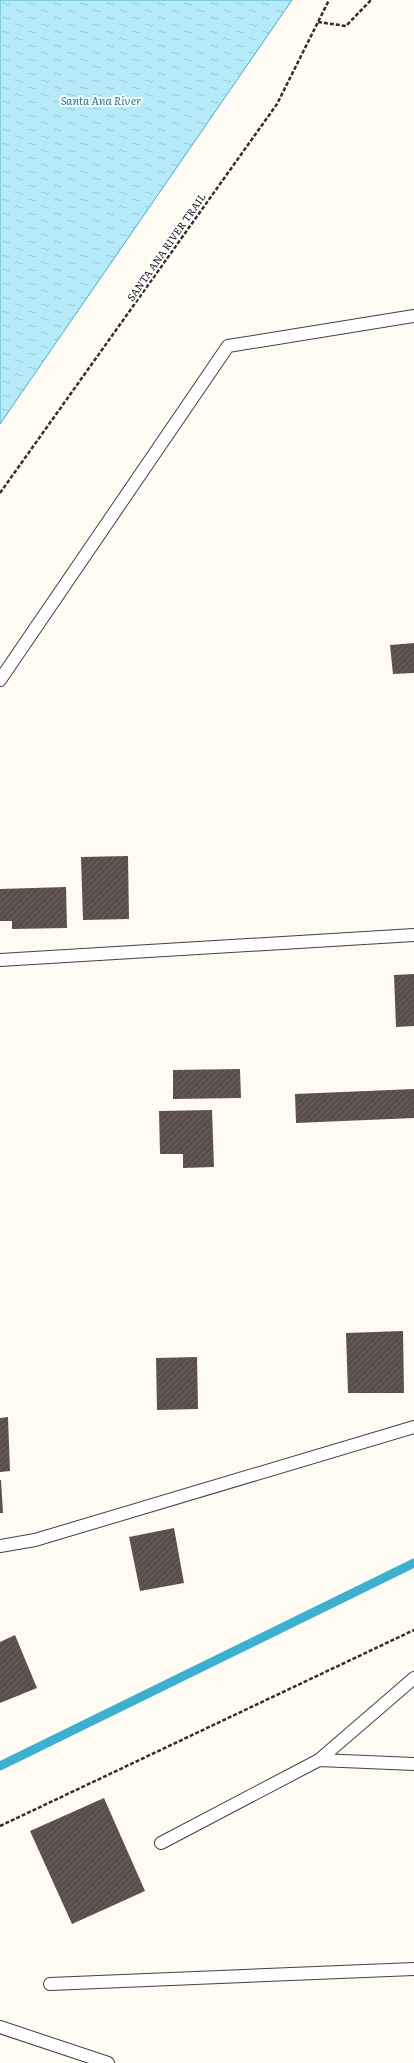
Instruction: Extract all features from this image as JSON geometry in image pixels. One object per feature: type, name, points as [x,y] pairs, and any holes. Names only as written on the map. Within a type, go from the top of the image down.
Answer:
[{"type":"lane","points":[[0,680],[228,346],[414,316]]},
{"type":"lane","points":[[0,960],[414,936]]},
{"type":"lane","points":[[0,1546],[35,1540],[414,1427]]},
{"type":"lane","points":[[161,1843],[319,1760],[414,1678]]},
{"type":"lane","points":[[319,1760],[414,1764]]},
{"type":"lane","points":[[50,1984],[414,1969]]},
{"type":"lane","points":[[0,2027],[108,2063]]},
{"type":"path","name":"SANTA ANA RIVER TRAIL","points":[[0,493],[277,104],[329,0]]},
{"type":"path","points":[[318,22],[346,26],[371,0]]},
{"type":"path","points":[[0,1826],[414,1630]]},
{"type":"water","name":"Santa Ana River","points":[[0,0],[292,0],[0,424]]},
{"type":"building","points":[[414,643],[414,673],[393,674],[390,645]]},
{"type":"building","points":[[128,856],[129,919],[83,920],[81,857]]},
{"type":"building","points":[[66,887],[67,928],[12,929],[12,921],[0,921],[0,889]]},
{"type":"building","points":[[414,974],[414,1026],[396,1027],[394,975]]},
{"type":"building","points":[[240,1069],[241,1098],[173,1099],[173,1070]]},
{"type":"building","points":[[414,1089],[414,1118],[296,1123],[295,1094]]},
{"type":"building","points":[[212,1110],[214,1167],[183,1168],[183,1154],[160,1154],[159,1111]]},
{"type":"building","points":[[403,1331],[404,1393],[348,1393],[346,1333]]},
{"type":"building","points":[[197,1357],[198,1409],[157,1410],[156,1358]]},
{"type":"building","points":[[8,1417],[10,1471],[0,1472],[0,1418]]},
{"type":"building","points":[[1,1480],[3,1513],[0,1513]]},
{"type":"building","points":[[174,1528],[184,1583],[140,1591],[129,1537]]},
{"type":"building","points":[[15,1635],[37,1688],[0,1703],[0,1642]]},
{"type":"building","points":[[104,1798],[145,1891],[72,1924],[30,1831]]},
{"type":"waterway","points":[[0,1766],[414,1563]]}]
